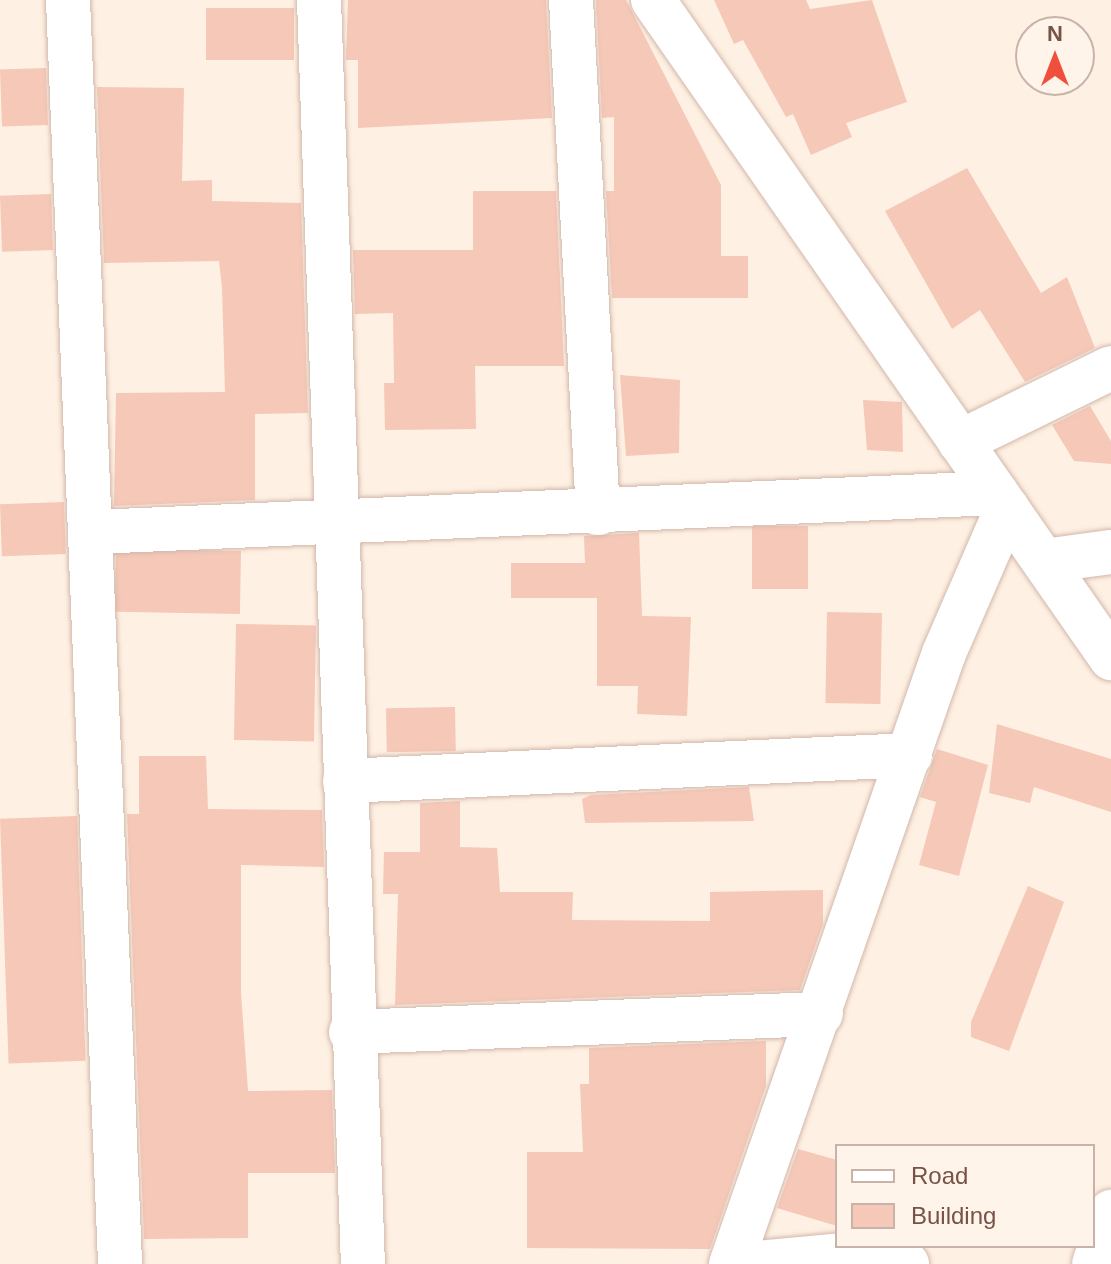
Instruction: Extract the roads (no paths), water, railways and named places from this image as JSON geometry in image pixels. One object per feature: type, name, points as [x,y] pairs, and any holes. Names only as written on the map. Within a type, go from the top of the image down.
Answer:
[{"type":"street","points":[[68,0],[95,532],[120,1264]]},
{"type":"street","points":[[319,0],[338,522],[351,1032],[363,1264]]},
{"type":"street","points":[[571,0],[598,513]]},
{"type":"street","points":[[653,0],[1111,658]]},
{"type":"street","points":[[960,442],[1111,368]]},
{"type":"street","points":[[95,532],[1002,501]]},
{"type":"street","points":[[731,1264],[1002,501]]},
{"type":"street","points":[[1044,561],[1111,552]]},
{"type":"street","points":[[345,781],[910,755]]},
{"type":"street","points":[[351,1032],[821,1014]]},
{"type":"street","points":[[1094,1264],[1111,1212]]},
{"type":"street","points":[[747,1264],[852,1254],[907,1264]]}]
